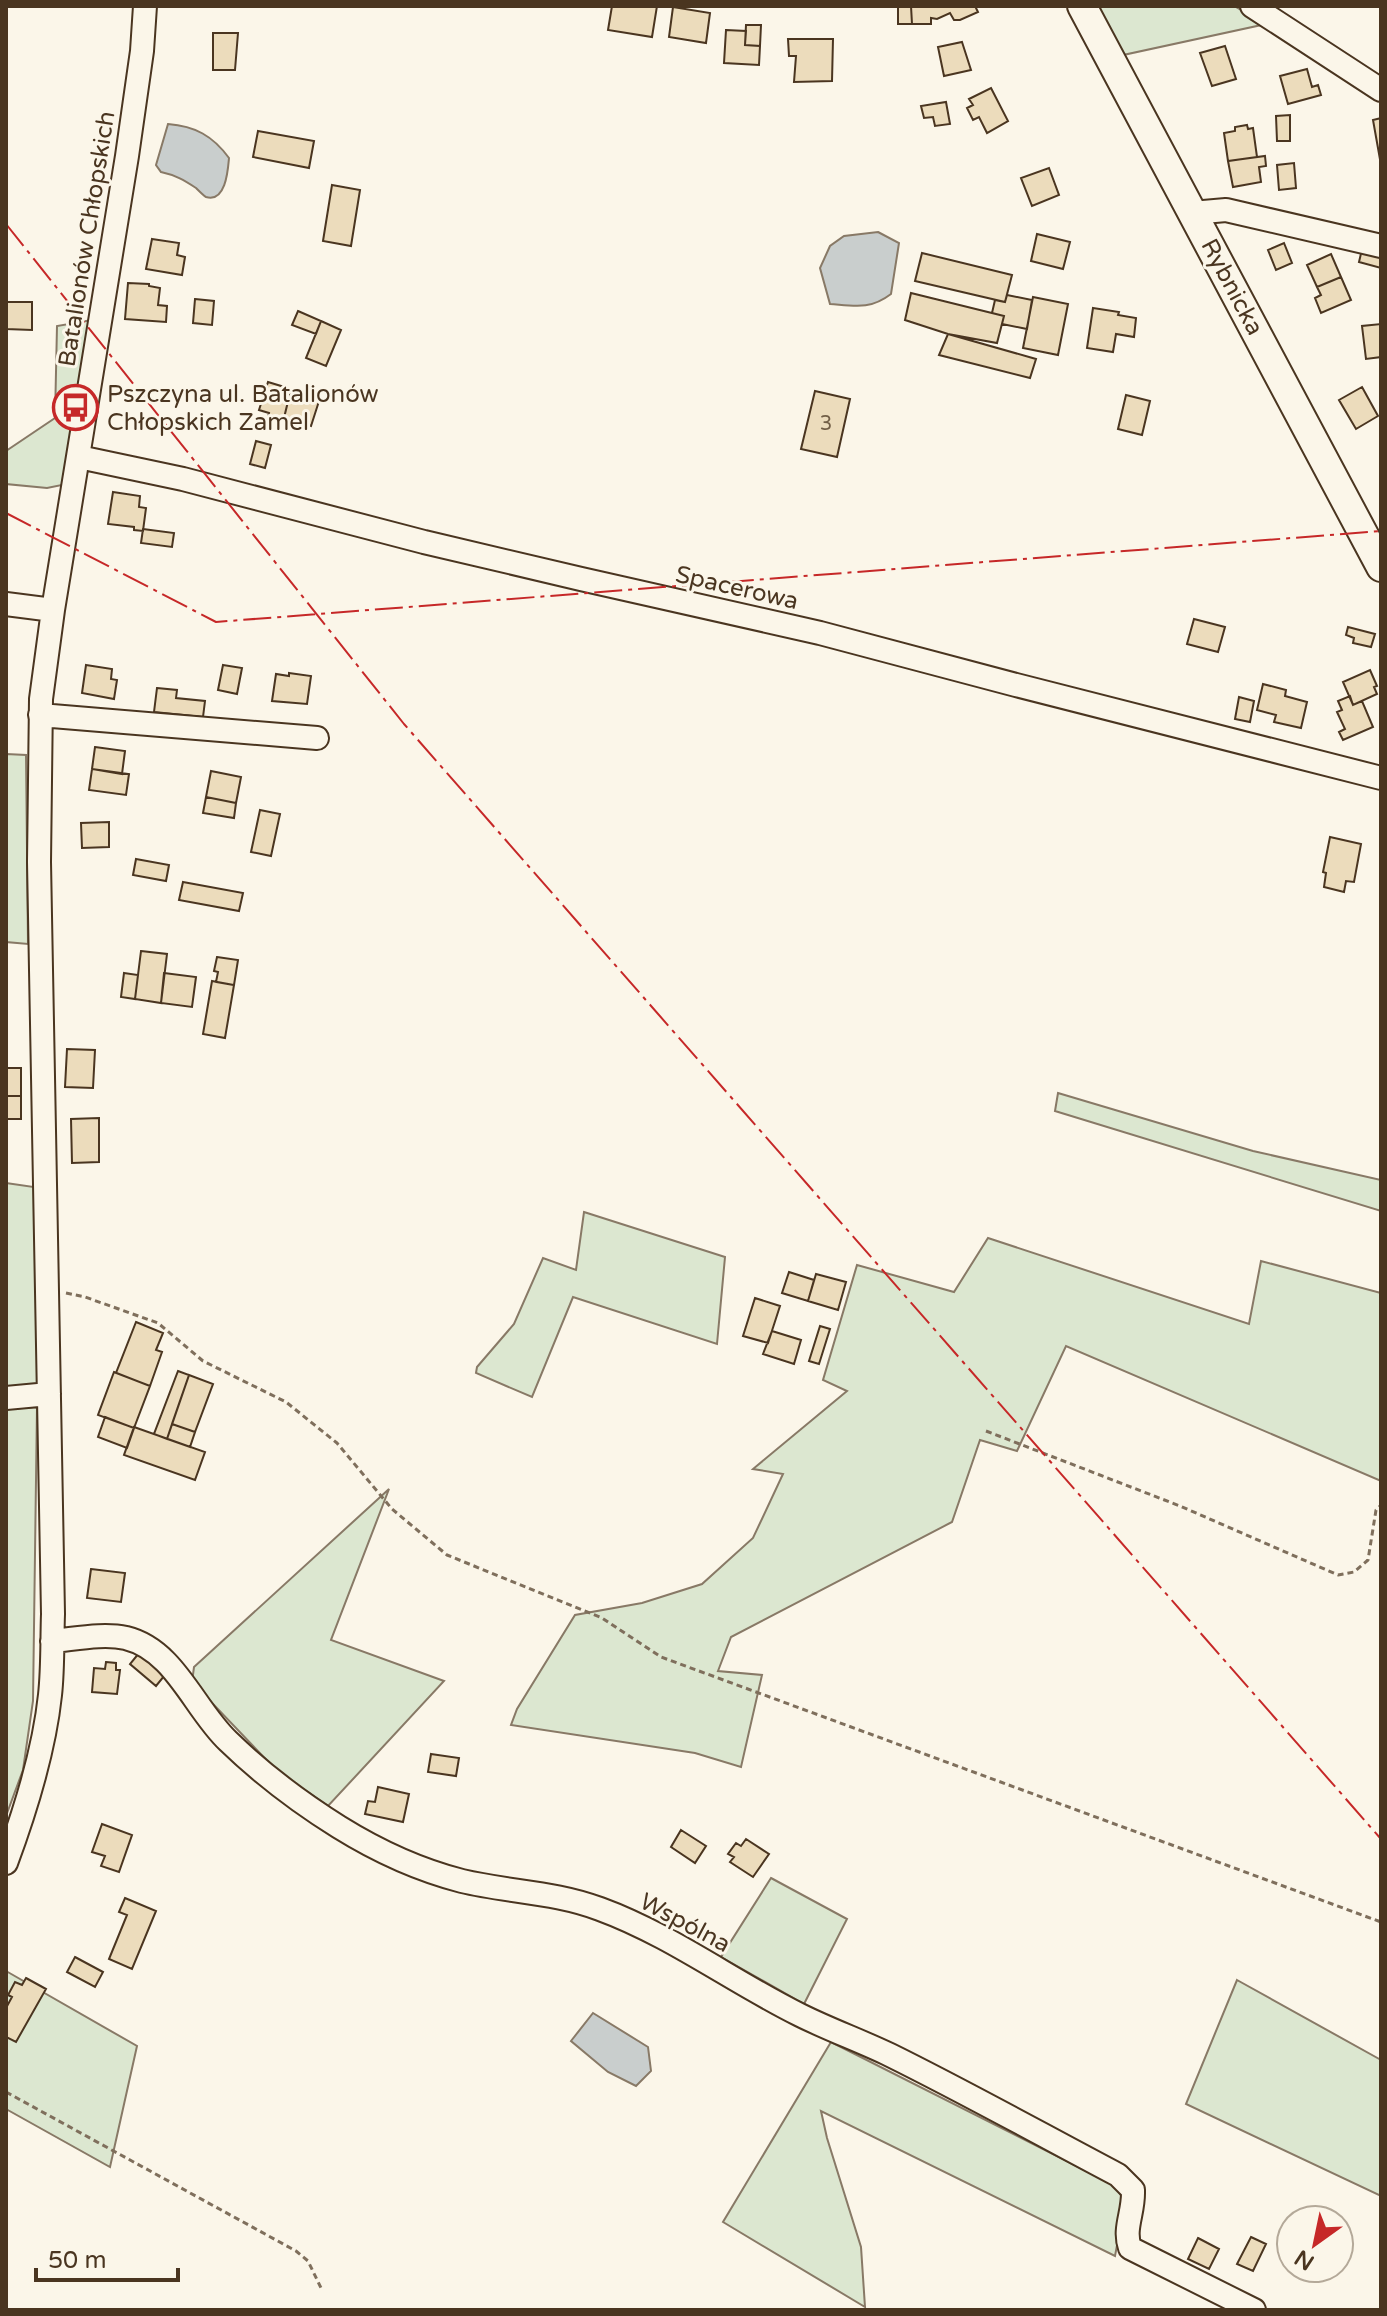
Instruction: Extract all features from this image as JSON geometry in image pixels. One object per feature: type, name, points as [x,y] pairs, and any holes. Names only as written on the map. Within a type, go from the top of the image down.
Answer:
[{"type":"main road","name":"Rybnicka","points":[[1082,6],[1192,213],[1372,527],[1381,567]]},
{"type":"street","name":"Batalionów Chłopskich","points":[[6,1863],[32,1785],[51,1693],[39,862],[40,715],[53,610],[135,101],[145,6]]},
{"type":"street","points":[[1252,6],[1381,90]]},
{"type":"street","points":[[1192,213],[1226,210],[1381,246]]},
{"type":"street","name":"Spacerowa","points":[[79,457],[183,479],[424,542],[820,633],[1381,778]]},
{"type":"street","points":[[6,604],[53,610]]},
{"type":"street","points":[[40,715],[317,738]]},
{"type":"street","points":[[6,1398],[49,1394]]},
{"type":"street","name":"Wspólna","points":[[52,1641],[124,1638],[146,1647],[164,1660],[225,1738],[290,1794],[341,1828],[397,1857],[463,1881],[564,1898],[601,1909],[659,1937],[799,2015],[889,2055],[1118,2175],[1133,2190],[1134,2206],[1126,2237],[1130,2248],[1254,2310]]},
{"type":"path","points":[[47,1289],[85,1297],[158,1323],[203,1361],[286,1402],[337,1443],[392,1509],[447,1555],[602,1618],[661,1657],[1381,1922]]},
{"type":"path","points":[[986,1431],[1180,1506],[1338,1575],[1354,1572],[1368,1560],[1376,1510],[1381,1505]]},
{"type":"path","points":[[6,2092],[296,2251],[308,2261],[322,2290]]},
{"type":"green space","points":[[1098,6],[1234,6],[1266,24],[1123,55]]},
{"type":"green space","points":[[92,320],[67,484],[47,488],[6,484],[6,451],[55,418],[57,326]]},
{"type":"green space","points":[[6,754],[26,755],[28,944],[6,942]]},
{"type":"green space","points":[[1058,1093],[1253,1151],[1381,1180],[1381,1211],[1055,1111]]},
{"type":"green space","points":[[6,1183],[34,1187],[40,1386],[6,1390]]},
{"type":"green space","points":[[584,1212],[725,1257],[717,1344],[573,1297],[532,1397],[476,1373],[477,1367],[514,1324],[543,1258],[576,1270]]},
{"type":"green space","points":[[988,1238],[1249,1324],[1261,1261],[1381,1293],[1381,1481],[1066,1346],[1017,1451],[980,1440],[952,1522],[731,1637],[718,1671],[762,1675],[741,1767],[695,1753],[511,1725],[517,1709],[575,1615],[642,1603],[702,1584],[753,1538],[783,1474],[753,1469],[847,1391],[823,1380],[857,1265],[954,1292]]},
{"type":"green space","points":[[37,1407],[33,1701],[23,1770],[6,1816],[6,1409]]},
{"type":"green space","points":[[389,1489],[331,1640],[444,1681],[328,1806],[277,1771],[192,1682],[194,1667]]},
{"type":"green space","points":[[771,1878],[847,1919],[804,2004],[721,1957]]},
{"type":"green space","points":[[6,1971],[137,2046],[110,2167],[6,2109]]},
{"type":"green space","points":[[1237,1980],[1381,2060],[1381,2196],[1186,2104]]},
{"type":"green space","points":[[831,2042],[1116,2186],[1125,2203],[1115,2256],[821,2111],[861,2247],[865,2307],[723,2222]]},
{"type":"shaded area","points":[[168,124],[203,134],[229,158],[225,184],[218,195],[206,197],[183,180],[161,172],[156,165]]},
{"type":"shaded area","points":[[878,232],[899,243],[891,294],[869,305],[830,304],[820,268],[830,246],[844,236]]},
{"type":"shaded area","points":[[593,2013],[648,2047],[651,2071],[636,2086],[608,2072],[571,2041]]},
{"type":"building","points":[[612,6],[657,6],[652,37],[608,30]]},
{"type":"building","points":[[898,6],[911,6],[912,24],[898,24]]},
{"type":"building","points":[[911,6],[975,6],[978,12],[960,20],[954,20],[950,13],[937,19],[931,18],[931,24],[912,24]]},
{"type":"building","points":[[673,7],[710,13],[706,43],[669,37]]},
{"type":"building","points":[[746,25],[761,25],[760,46],[745,45]]},
{"type":"building","points":[[726,30],[746,31],[745,45],[760,46],[759,65],[724,63]]},
{"type":"building","points":[[213,33],[238,33],[235,70],[213,70]]},
{"type":"building","points":[[788,39],[833,39],[832,81],[794,82],[796,56],[789,56]]},
{"type":"building","points":[[962,42],[971,70],[944,76],[938,47]]},
{"type":"building","points":[[1225,46],[1236,79],[1212,86],[1200,53]]},
{"type":"building","points":[[1307,69],[1312,87],[1318,85],[1321,95],[1288,104],[1280,76]]},
{"type":"building","points":[[991,88],[1008,121],[987,133],[979,117],[973,120],[967,108],[973,105],[969,99]]},
{"type":"building","points":[[946,102],[950,124],[935,126],[933,117],[924,118],[921,106]]},
{"type":"building","points":[[1290,115],[1290,141],[1277,141],[1276,116]]},
{"type":"building","points":[[1381,118],[1381,165],[1373,120]]},
{"type":"building","points":[[1247,125],[1248,129],[1253,128],[1257,157],[1228,161],[1224,133]]},
{"type":"building","points":[[258,131],[314,141],[309,168],[253,157]]},
{"type":"building","points":[[1265,156],[1266,166],[1259,167],[1261,182],[1233,187],[1228,161]]},
{"type":"building","points":[[1294,163],[1296,188],[1279,190],[1277,165]]},
{"type":"building","points":[[1049,168],[1059,195],[1032,206],[1021,178]]},
{"type":"building","points":[[332,185],[360,190],[351,246],[323,241]]},
{"type":"building","points":[[1037,234],[1070,242],[1063,269],[1031,261]]},
{"type":"building","points":[[152,239],[179,243],[177,255],[185,257],[182,275],[146,269]]},
{"type":"building","points":[[1284,243],[1292,263],[1276,270],[1268,250]]},
{"type":"building","points":[[1363,245],[1381,250],[1381,268],[1359,262]]},
{"type":"building","points":[[922,253],[1012,275],[1005,302],[915,281]]},
{"type":"building","points":[[1331,254],[1341,277],[1317,287],[1307,265]]},
{"type":"building","points":[[1341,277],[1351,300],[1321,313],[1315,298],[1321,295],[1317,287]]},
{"type":"building","points":[[128,283],[160,288],[158,305],[167,306],[166,322],[125,319]]},
{"type":"building","points":[[911,293],[1004,316],[997,343],[948,334],[905,320]]},
{"type":"building","points":[[1007,295],[1032,300],[1027,329],[1002,324],[1004,316],[992,313],[995,300],[1005,302]]},
{"type":"building","points":[[1033,297],[1068,304],[1058,355],[1023,348]]},
{"type":"building","points":[[195,299],[214,301],[212,325],[193,323]]},
{"type":"building","points":[[6,302],[32,302],[32,330],[6,329]]},
{"type":"building","points":[[1093,308],[1136,318],[1134,337],[1116,334],[1113,352],[1087,348]]},
{"type":"building","points":[[298,311],[321,321],[316,334],[292,325]]},
{"type":"building","points":[[321,321],[341,330],[326,366],[306,358]]},
{"type":"building","points":[[1381,324],[1381,357],[1366,359],[1362,326]]},
{"type":"building","points":[[948,334],[1036,359],[1030,378],[939,355]]},
{"type":"building","points":[[268,382],[291,389],[282,426],[267,421],[269,413],[259,410]]},
{"type":"building","points":[[1362,387],[1378,416],[1356,429],[1339,400]]},
{"type":"building","points":[[291,389],[320,398],[311,426],[284,418]]},
{"type":"building","points":[[815,391],[850,399],[837,457],[801,449]]},
{"type":"building","points":[[1126,395],[1150,401],[1142,435],[1118,429]]},
{"type":"building","points":[[256,441],[271,445],[265,468],[250,464]]},
{"type":"building","points":[[113,492],[140,496],[139,507],[146,508],[143,531],[108,524]]},
{"type":"building","points":[[143,529],[174,533],[172,547],[141,543]]},
{"type":"building","points":[[1194,619],[1225,627],[1218,652],[1187,644]]},
{"type":"building","points":[[1348,627],[1375,634],[1371,647],[1353,643],[1354,638],[1346,635]]},
{"type":"building","points":[[86,665],[112,669],[111,679],[117,680],[114,699],[82,693]]},
{"type":"building","points":[[223,665],[242,668],[237,694],[218,690]]},
{"type":"building","points":[[1370,670],[1377,694],[1353,705],[1343,682]]},
{"type":"building","points":[[289,673],[311,676],[307,704],[272,701],[276,674],[289,676]]},
{"type":"building","points":[[1263,684],[1286,690],[1285,696],[1307,702],[1301,728],[1274,722],[1276,715],[1257,710]]},
{"type":"building","points":[[157,688],[177,690],[176,698],[205,701],[203,717],[154,712]]},
{"type":"building","points":[[1350,696],[1353,705],[1362,701],[1373,727],[1343,740],[1339,732],[1345,729],[1337,712],[1342,710],[1338,701]]},
{"type":"building","points":[[1239,697],[1254,701],[1250,722],[1235,719]]},
{"type":"building","points":[[95,747],[125,751],[122,774],[92,769]]},
{"type":"building","points":[[92,769],[129,774],[126,795],[89,790]]},
{"type":"building","points":[[211,771],[241,777],[236,803],[206,797]]},
{"type":"building","points":[[206,797],[236,803],[234,818],[203,813]]},
{"type":"building","points":[[260,810],[280,814],[271,856],[251,852]]},
{"type":"building","points":[[109,822],[109,847],[82,848],[81,823]]},
{"type":"building","points":[[1330,837],[1361,844],[1354,882],[1346,881],[1344,892],[1324,887],[1326,873],[1323,872]]},
{"type":"building","points":[[136,859],[169,865],[166,881],[133,875]]},
{"type":"building","points":[[183,882],[243,893],[239,911],[179,900]]},
{"type":"building","points":[[141,951],[167,954],[161,1003],[135,999]]},
{"type":"building","points":[[217,957],[238,960],[234,985],[216,982],[218,972],[214,971]]},
{"type":"building","points":[[124,973],[138,975],[135,999],[121,997]]},
{"type":"building","points":[[164,973],[196,977],[192,1007],[161,1003]]},
{"type":"building","points":[[212,981],[234,985],[225,1038],[203,1034]]},
{"type":"building","points":[[67,1049],[95,1050],[93,1088],[65,1087]]},
{"type":"building","points":[[6,1068],[21,1068],[21,1096],[6,1096]]},
{"type":"building","points":[[6,1096],[21,1096],[21,1119],[6,1119]]},
{"type":"building","points":[[99,1118],[99,1162],[72,1163],[71,1119]]},
{"type":"building","points":[[789,1272],[814,1280],[808,1301],[782,1293]]},
{"type":"building","points":[[816,1274],[846,1282],[838,1310],[808,1301]]},
{"type":"building","points":[[755,1298],[780,1306],[768,1343],[743,1336]]},
{"type":"building","points":[[136,1322],[163,1333],[156,1350],[162,1352],[150,1386],[116,1373]]},
{"type":"building","points":[[820,1326],[830,1329],[819,1364],[809,1361]]},
{"type":"building","points":[[772,1331],[801,1340],[794,1364],[763,1354]]},
{"type":"building","points":[[178,1371],[189,1375],[167,1439],[154,1434]]},
{"type":"building","points":[[114,1372],[150,1386],[134,1428],[98,1415]]},
{"type":"building","points":[[189,1375],[213,1384],[195,1432],[172,1424]]},
{"type":"building","points":[[105,1417],[134,1428],[127,1448],[98,1437]]},
{"type":"building","points":[[172,1424],[195,1432],[190,1447],[167,1439]]},
{"type":"building","points":[[134,1427],[205,1452],[195,1480],[124,1455]]},
{"type":"building","points":[[91,1569],[125,1573],[121,1602],[87,1598]]},
{"type":"building","points":[[139,1653],[165,1675],[156,1686],[130,1664]]},
{"type":"building","points":[[106,1662],[116,1663],[116,1670],[120,1670],[117,1694],[92,1692],[94,1668],[105,1669]]},
{"type":"building","points":[[431,1754],[459,1758],[456,1776],[428,1772]]},
{"type":"building","points":[[378,1787],[409,1794],[403,1822],[365,1814],[368,1801],[375,1802]]},
{"type":"building","points":[[102,1824],[132,1835],[119,1872],[101,1866],[105,1856],[92,1852]]},
{"type":"building","points":[[681,1830],[706,1846],[695,1863],[671,1847]]},
{"type":"building","points":[[746,1839],[769,1854],[753,1877],[730,1862],[734,1857],[728,1854],[736,1843],[741,1846]]},
{"type":"building","points":[[125,1898],[156,1911],[132,1969],[109,1959],[127,1915],[119,1912]]},
{"type":"building","points":[[75,1957],[103,1972],[95,1987],[67,1972]]},
{"type":"building","points":[[26,1978],[46,1989],[16,2042],[6,2037],[6,2008],[12,1997],[8,1995],[15,1982],[22,1985]]},
{"type":"building","points":[[1251,2237],[1266,2244],[1253,2271],[1237,2264]]},
{"type":"building","points":[[1198,2238],[1219,2249],[1209,2269],[1188,2259]]},
{"type":"power","points":[[6,224],[404,724],[1381,1839]]},
{"type":"power","points":[[6,513],[216,622],[1381,531]]},
{"type":"place","name":"Pszczyna ul. Batalionów Chłopskich Zamel","points":[[76,408]]}]
